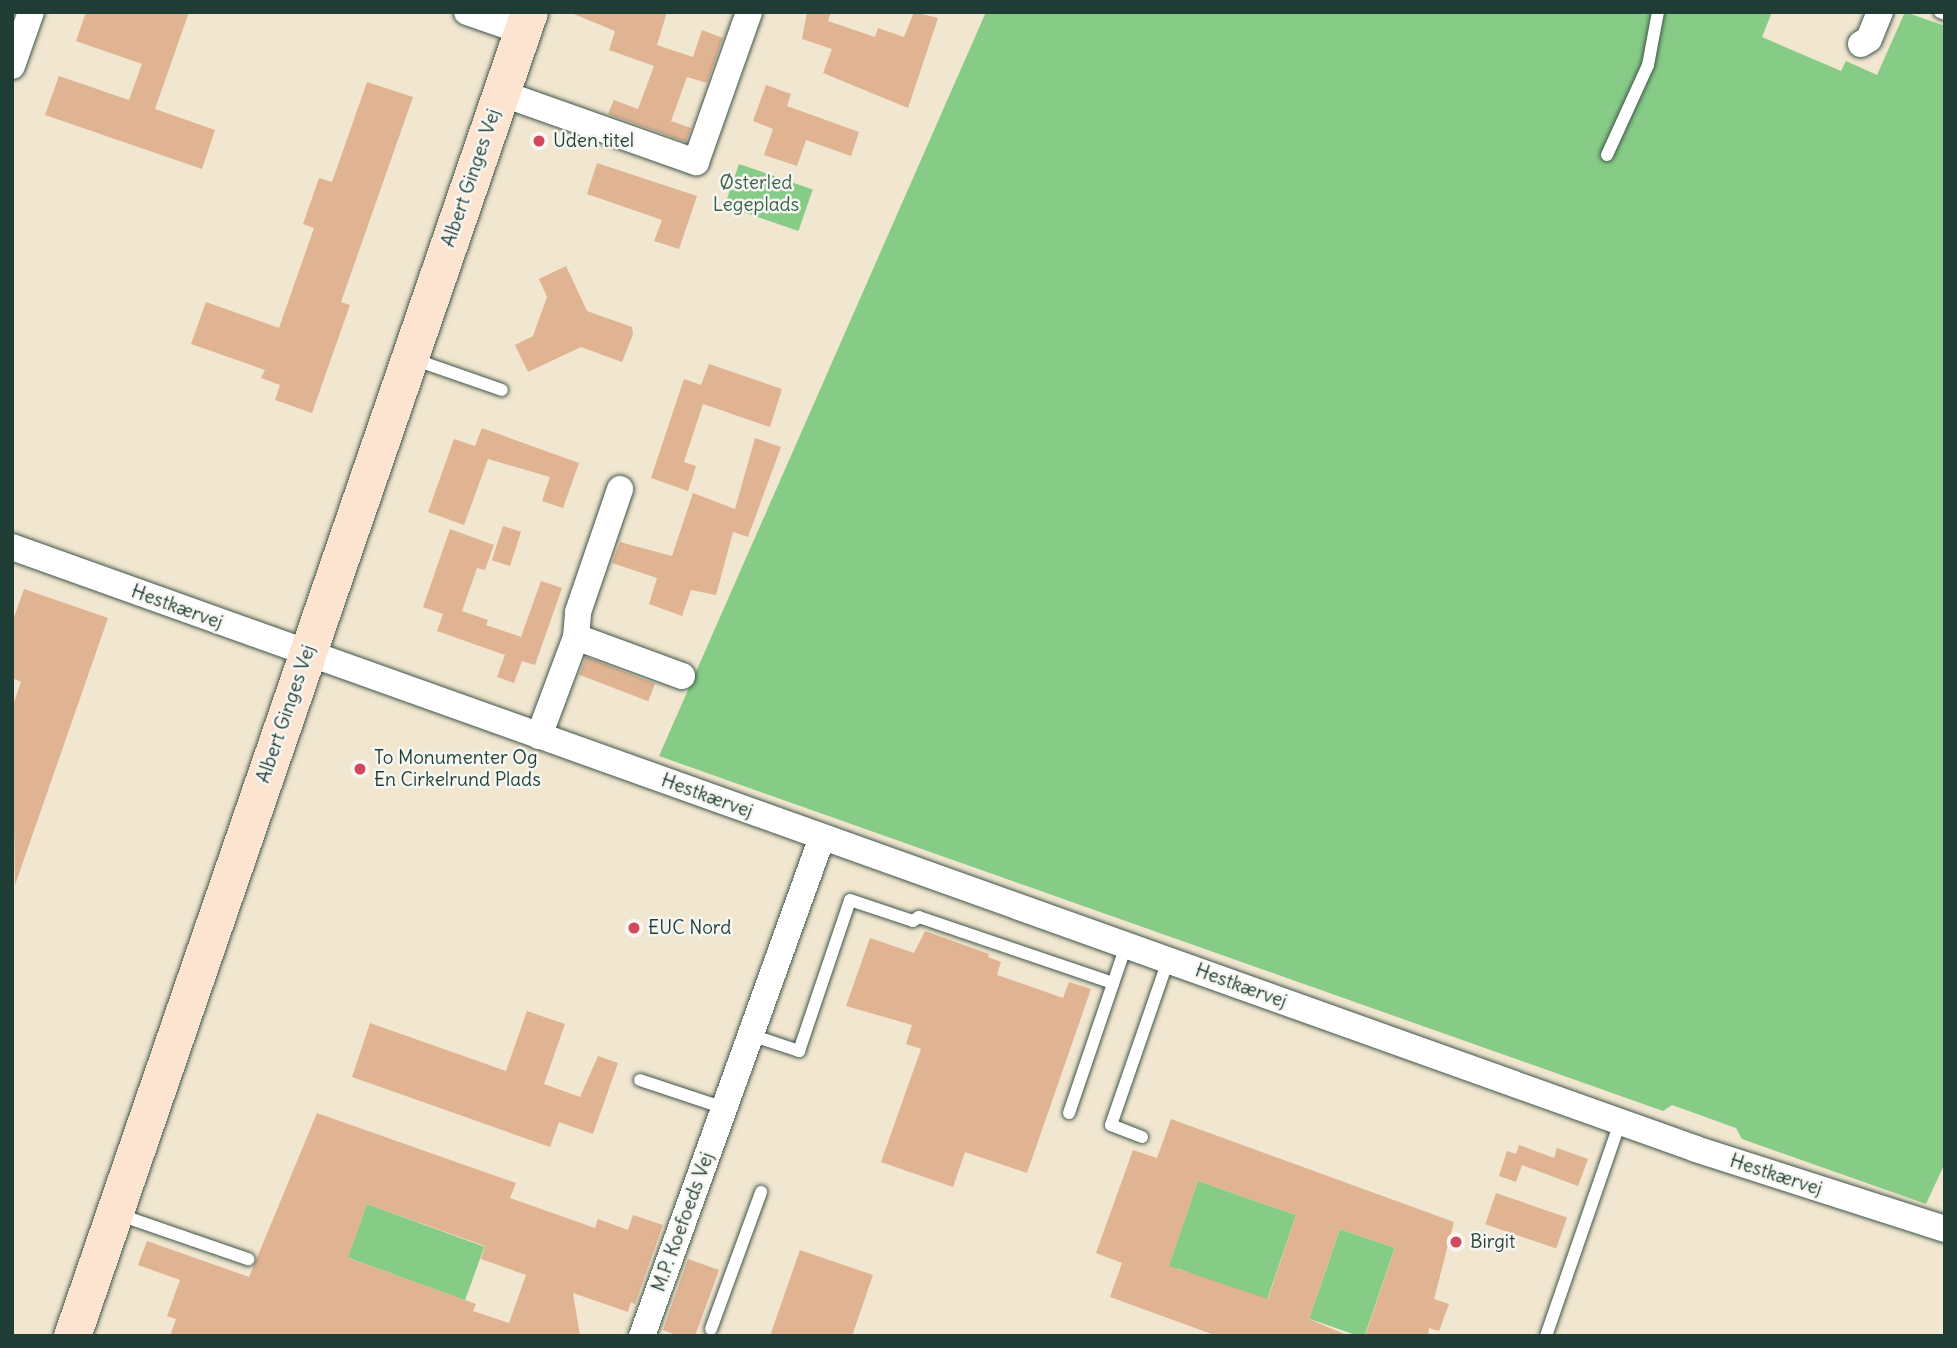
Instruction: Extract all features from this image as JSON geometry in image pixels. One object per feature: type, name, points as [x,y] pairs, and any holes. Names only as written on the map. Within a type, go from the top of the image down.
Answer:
[{"type":"street","points":[[467,12],[525,21]]},
{"type":"street","name":"Albert Ginges Vej","points":[[501,93],[696,162],[749,12]]},
{"type":"street","points":[[1861,44],[1869,39],[1880,12]]},
{"type":"street","points":[[12,66],[24,17]]},
{"type":"street","name":"Albert Ginges Vej","points":[[72,1336],[525,21]]},
{"type":"street","points":[[540,736],[576,638],[578,612],[620,489]]},
{"type":"street","name":"Hestkærvej","points":[[12,547],[1620,1122],[1945,1229]]},
{"type":"street","points":[[576,638],[681,676]]},
{"type":"street","name":"M.P. Koefoeds Vej","points":[[642,1336],[822,837]]},
{"type":"lane","points":[[1607,155],[1648,65],[1658,12]]},
{"type":"lane","points":[[410,358],[502,390]]},
{"type":"lane","points":[[751,1035],[799,1051],[850,900],[913,921],[919,916],[1113,983]]},
{"type":"lane","points":[[1069,1113],[1126,946]]},
{"type":"lane","points":[[1142,1136],[1111,1125],[1168,960]]},
{"type":"lane","points":[[640,1080],[724,1108]]},
{"type":"lane","points":[[1546,1336],[1620,1122]]},
{"type":"lane","points":[[711,1329],[761,1192]]},
{"type":"lane","points":[[113,1212],[248,1259]]},
{"type":"green space","points":[[986,12],[1772,12],[1762,37],[1841,71],[1846,61],[1877,75],[1905,12],[1945,26],[1945,1163],[1926,1204],[1742,1139],[1736,1128],[1672,1105],[1663,1111],[659,756]]},
{"type":"green space","name":"Østerled Legeplads","points":[[739,164],[813,189],[798,231],[725,206]]},
{"type":"green space","points":[[1198,1181],[1296,1215],[1266,1303],[1179,1269],[1167,1271]]},
{"type":"green space","points":[[367,1204],[484,1247],[465,1300],[348,1258]]},
{"type":"green space","points":[[1340,1229],[1395,1248],[1364,1336],[1309,1319]]},
{"type":"building","points":[[86,12],[189,12],[155,109],[215,130],[202,169],[45,115],[59,76],[129,100],[142,64],[76,41]]},
{"type":"building","points":[[569,12],[667,12],[657,45],[693,57],[702,30],[723,38],[707,83],[687,77],[671,121],[691,128],[686,142],[608,114],[614,100],[638,109],[654,66],[609,50],[615,31]]},
{"type":"building","points":[[807,12],[831,12],[828,21],[875,37],[878,28],[904,37],[914,12],[938,18],[908,108],[823,73],[832,49],[802,39]]},
{"type":"building","points":[[367,82],[413,97],[341,302],[350,305],[312,413],[275,400],[280,385],[261,378],[265,370],[191,344],[206,302],[279,328],[314,228],[303,224],[319,178],[332,182]]},
{"type":"building","points":[[766,85],[791,94],[787,106],[859,132],[851,156],[806,140],[797,166],[764,155],[773,129],[753,121]]},
{"type":"building","points":[[597,163],[697,196],[679,249],[654,241],[662,220],[587,194]]},
{"type":"building","points":[[566,266],[587,311],[632,327],[633,334],[622,362],[581,347],[528,372],[515,345],[533,336],[547,297],[539,279]]},
{"type":"building","points":[[709,364],[782,389],[770,427],[703,404],[684,462],[696,466],[688,491],[651,478],[684,379],[701,385]]},
{"type":"building","points":[[482,428],[579,463],[563,508],[542,501],[550,477],[488,459],[464,525],[428,512],[454,439],[475,446]]},
{"type":"building","points":[[755,438],[781,447],[748,537],[733,532],[716,595],[691,590],[682,616],[649,604],[657,578],[612,563],[620,542],[672,556],[693,493],[735,509]]},
{"type":"building","points":[[503,526],[521,532],[510,566],[492,560]]},
{"type":"building","points":[[450,529],[494,545],[485,570],[477,568],[462,611],[488,620],[486,625],[521,637],[541,581],[562,588],[535,665],[522,661],[514,683],[497,677],[505,655],[437,631],[443,614],[423,607]]},
{"type":"building","points":[[24,589],[108,618],[15,885],[12,708],[21,682],[12,678],[12,623]]},
{"type":"building","points":[[586,657],[655,684],[648,701],[579,675]]},
{"type":"building","points":[[925,931],[989,954],[988,957],[1001,962],[997,975],[1063,998],[1069,982],[1091,989],[1027,1173],[965,1152],[953,1187],[881,1162],[921,1049],[906,1044],[912,1025],[846,1006],[870,938],[914,953]]},
{"type":"building","points":[[527,1011],[565,1024],[544,1084],[580,1097],[598,1056],[618,1063],[593,1134],[559,1122],[550,1147],[352,1077],[370,1023],[506,1071]]},
{"type":"building","points":[[317,1113],[516,1183],[510,1198],[595,1228],[598,1219],[628,1230],[633,1215],[663,1225],[635,1304],[631,1302],[628,1312],[573,1293],[580,1336],[170,1336],[176,1319],[167,1316],[180,1280],[138,1265],[147,1241],[249,1277]],"holes":[[[367,1204],[485,1246],[481,1259],[526,1275],[509,1323],[473,1311],[476,1304],[348,1258]]]},
{"type":"building","points":[[1171,1119],[1454,1222],[1434,1299],[1449,1304],[1439,1331],[1429,1328],[1428,1336],[1365,1336],[1395,1248],[1340,1229],[1309,1319],[1349,1336],[1217,1336],[1110,1297],[1122,1263],[1096,1253],[1133,1150],[1157,1158]],"holes":[[[1198,1181],[1296,1215],[1268,1299],[1169,1266]]]},
{"type":"building","points":[[1519,1145],[1554,1158],[1557,1148],[1588,1159],[1578,1186],[1522,1165],[1516,1182],[1499,1176],[1507,1151],[1516,1154]]},
{"type":"building","points":[[1496,1193],[1567,1217],[1556,1249],[1485,1224]]},
{"type":"building","points":[[800,1250],[873,1275],[852,1336],[770,1336]]},
{"type":"building","points":[[688,1259],[719,1270],[695,1336],[679,1336],[663,1330]]},
{"type":"place","name":"Uden titel","points":[[539,141]]},
{"type":"place","name":"To Monumenter Og En Cirkelrund Plads","points":[[360,769]]},
{"type":"place","name":"EUC Nord","points":[[634,928]]},
{"type":"place","name":"Birgit","points":[[1456,1242]]}]
